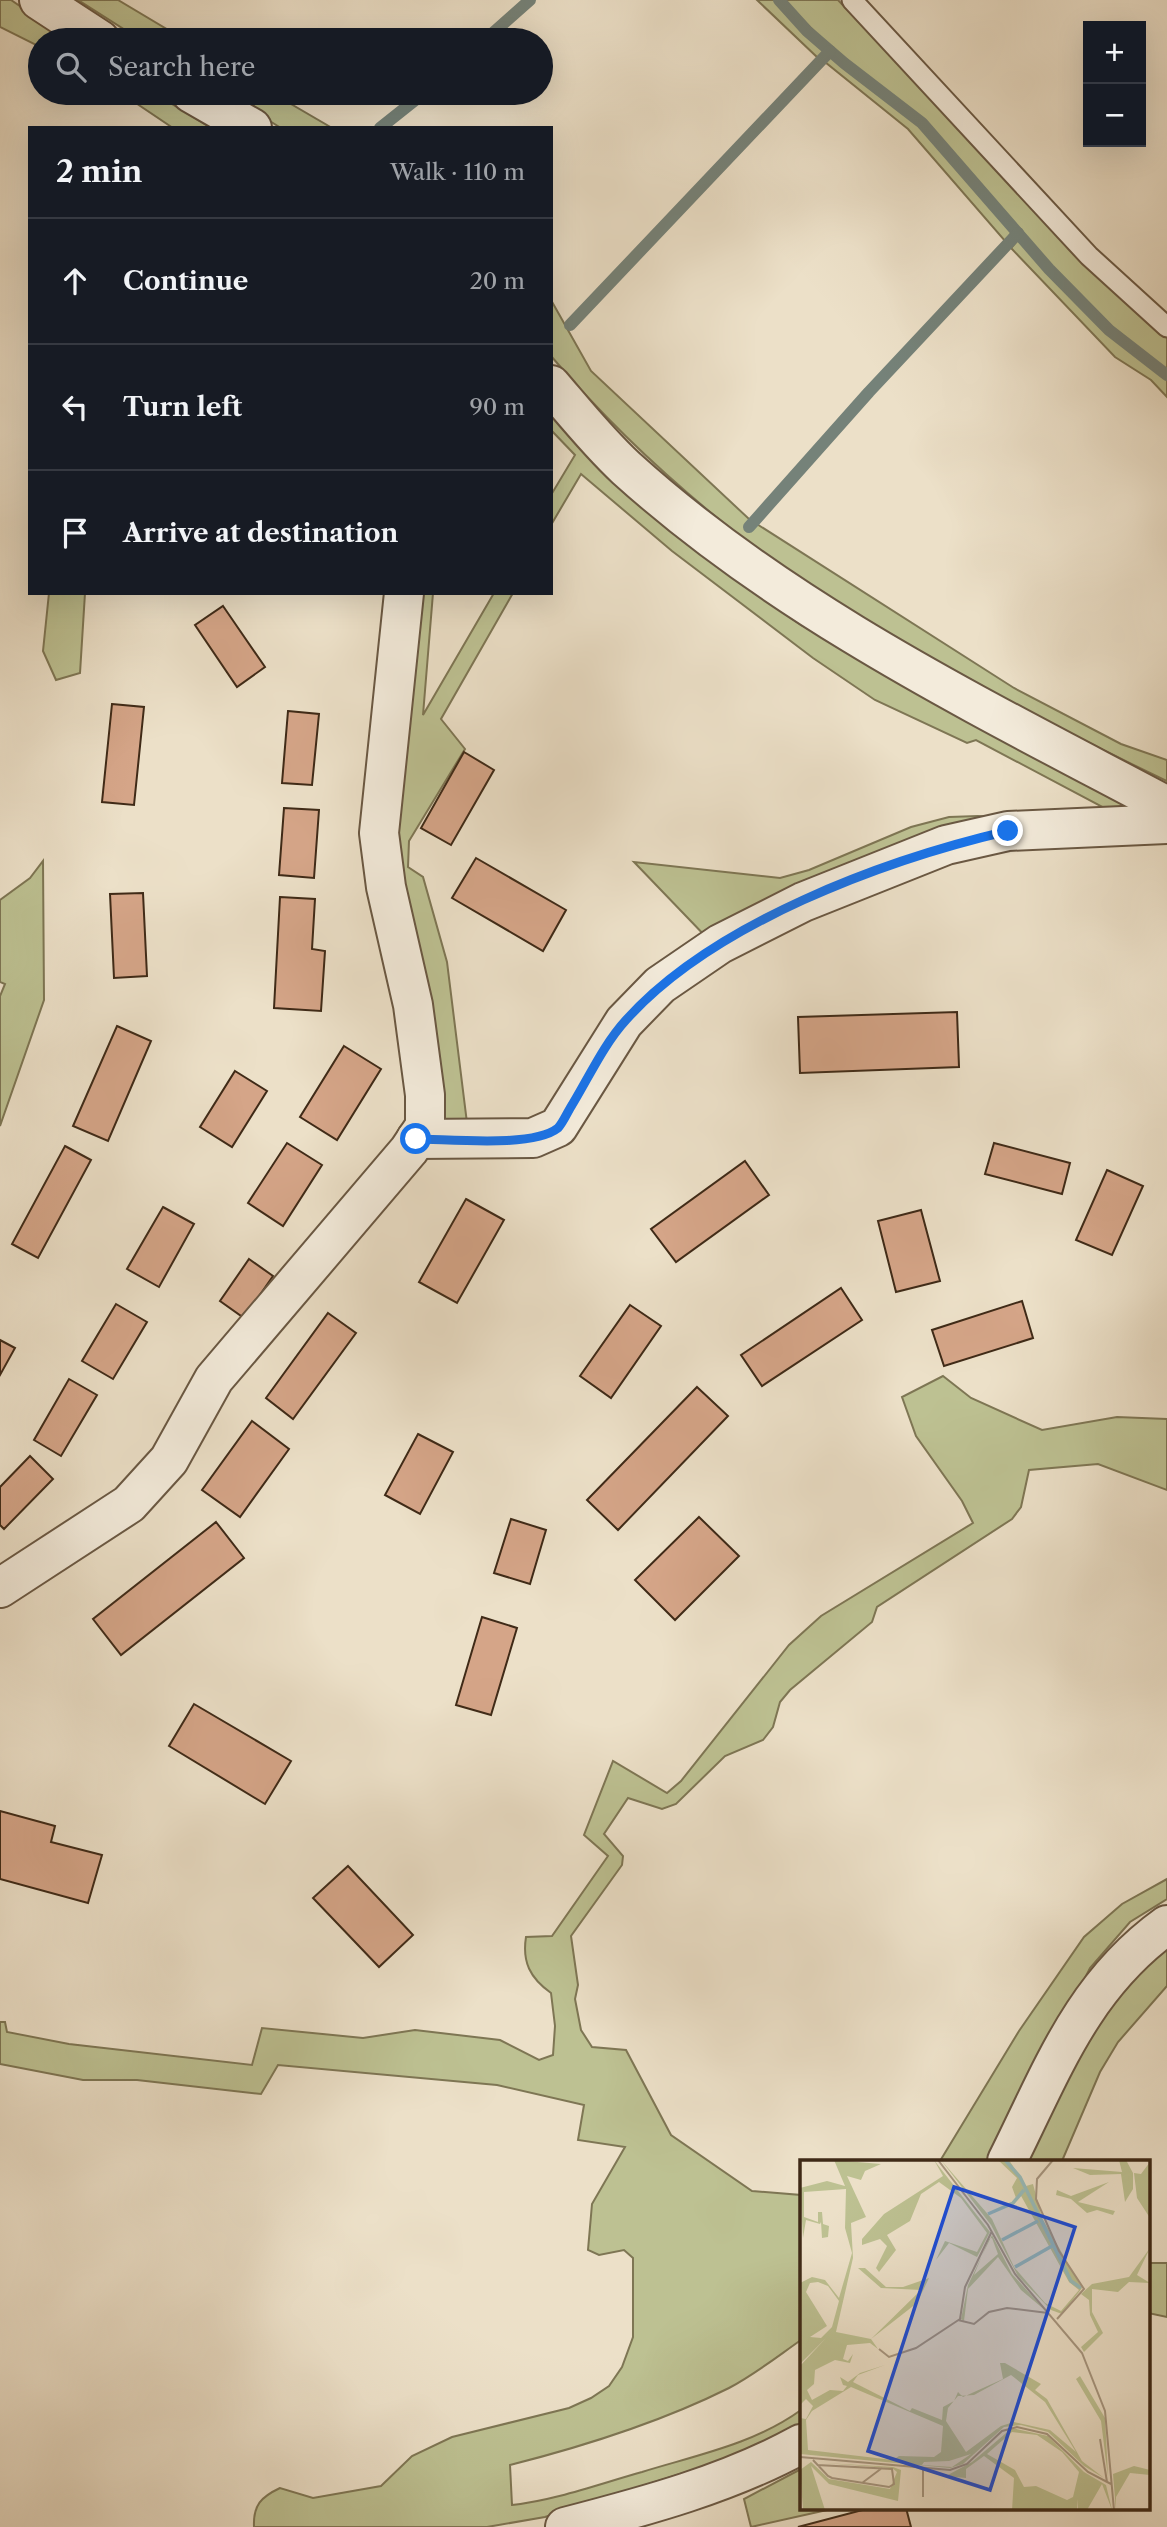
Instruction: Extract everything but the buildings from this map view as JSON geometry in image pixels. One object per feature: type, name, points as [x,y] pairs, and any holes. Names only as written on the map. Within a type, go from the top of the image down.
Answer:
[{"type":"street","points":[[39,0],[82,28]]},
{"type":"street","points":[[212,105],[249,126]]},
{"type":"street","points":[[553,387],[624,466],[704,533],[827,619],[940,685],[1167,806]]},
{"type":"street","points":[[0,1588],[129,1504],[169,1460],[214,1378],[425,1126],[425,1095],[413,1004],[386,887],[379,833],[404,595]]},
{"type":"street","points":[[416,1139],[533,1138],[558,1127],[624,1022],[660,985],[720,944],[803,902],[946,845],[1008,831],[1167,824]]},
{"type":"street","points":[[1008,2160],[1084,2008],[1108,1975],[1143,1942],[1167,1925]]},
{"type":"street","points":[[565,2527],[709,2485],[767,2463],[800,2445]]},
{"type":"lane","points":[[852,0],[1089,256],[1167,327]]},
{"type":"green space","points":[[0,0],[11,0],[52,28],[28,28],[28,41],[0,27]]},
{"type":"green space","points":[[78,0],[118,0],[165,28],[122,28]]},
{"type":"green space","points":[[757,0],[774,0],[825,50],[818,58]]},
{"type":"green space","points":[[783,0],[838,0],[1128,304],[1167,338],[1167,371],[1112,327],[1052,267],[925,121],[832,49]]},
{"type":"green space","points":[[830,55],[920,125],[1012,232],[1005,241],[908,129],[825,62]]},
{"type":"green space","points":[[139,105],[174,105],[208,126],[170,126]]},
{"type":"green space","points":[[244,105],[293,105],[329,126],[278,126]]},
{"type":"green space","points":[[1018,240],[1107,332],[1167,378],[1167,397],[1151,380],[1115,357],[1011,248]]},
{"type":"green space","points":[[553,304],[591,371],[749,519],[1014,688],[1121,744],[1167,760],[1167,781],[1030,712],[808,586],[705,508],[640,450],[553,358]]},
{"type":"green space","points":[[553,410],[745,586],[801,625],[1153,817],[1125,819],[976,740],[967,743],[875,700],[813,658],[672,551],[581,474],[553,522],[553,492],[575,455],[553,432]]},
{"type":"green space","points":[[49,595],[85,595],[80,673],[56,680],[43,651]]},
{"type":"green space","points":[[418,595],[433,595],[423,715],[493,595],[512,595],[441,719],[465,749],[409,841],[408,867],[423,877],[447,962],[468,1131],[445,1130],[398,872],[397,811]]},
{"type":"green space","points":[[949,817],[1014,818],[710,941],[634,862],[780,878],[809,870],[911,827]]},
{"type":"green space","points":[[43,861],[44,1000],[0,1126],[0,996],[5,984],[0,982],[0,900],[30,878]]},
{"type":"green space","points":[[943,1376],[971,1398],[1042,1430],[1117,1417],[1167,1419],[1167,1490],[1098,1464],[1029,1470],[1021,1507],[1012,1519],[877,1607],[872,1622],[790,1690],[780,1702],[773,1727],[763,1740],[725,1756],[676,1804],[662,1809],[628,1798],[604,1834],[623,1856],[622,1865],[571,1936],[578,1985],[575,1999],[581,2030],[592,2047],[626,2050],[671,2135],[752,2191],[800,2195],[800,2341],[738,2383],[703,2401],[594,2442],[510,2465],[512,2505],[577,2491],[724,2447],[764,2432],[800,2411],[800,2427],[762,2448],[545,2517],[487,2527],[254,2527],[257,2507],[268,2495],[280,2488],[313,2498],[381,2486],[412,2456],[452,2437],[569,2408],[609,2386],[622,2367],[633,2337],[633,2258],[624,2250],[599,2255],[588,2250],[592,2204],[625,2147],[578,2140],[584,2105],[497,2085],[278,2065],[261,2094],[137,2080],[83,2080],[0,2064],[0,2022],[5,2022],[7,2032],[69,2044],[252,2065],[262,2028],[363,2038],[415,2030],[500,2040],[539,2060],[553,2055],[555,2026],[551,1993],[529,1969],[525,1954],[526,1937],[552,1936],[608,1856],[584,1835],[613,1761],[667,1793],[681,1781],[789,1645],[821,1616],[973,1523],[962,1501],[916,1436],[902,1397]]},
{"type":"green space","points":[[1167,1879],[1167,1899],[1130,1922],[1090,1968],[993,2160],[941,2160],[1019,2031],[1084,1937],[1122,1904]]},
{"type":"green space","points":[[1167,1938],[1167,1986],[1118,2042],[1100,2072],[1062,2160],[1023,2160],[1095,2015]]},
{"type":"green space","points":[[1150,2263],[1167,2263],[1167,2317],[1150,2313]]},
{"type":"green space","points":[[800,2470],[800,2510],[827,2510],[751,2527],[744,2499]]},
{"type":"waterway","points":[[498,28],[530,0]]},
{"type":"waterway","points":[[779,0],[807,31],[844,63],[922,123],[1049,269],[1109,330],[1167,375]]},
{"type":"waterway","points":[[570,325],[830,51]]},
{"type":"waterway","points":[[383,126],[409,105]]},
{"type":"waterway","points":[[749,527],[869,392],[1018,233]]},
{"type":"route","points":[[416,1139],[533,1138],[558,1127],[624,1022],[660,985],[720,944],[803,902],[878,870],[946,845],[1008,831]]}]
